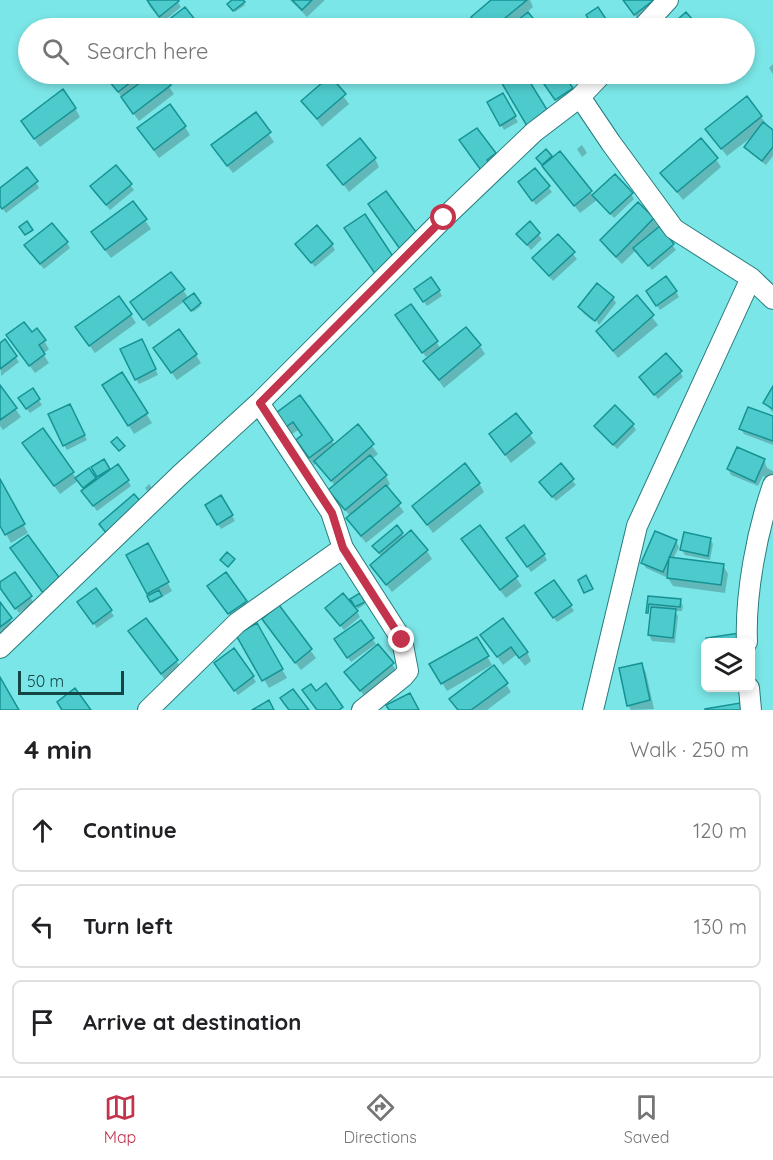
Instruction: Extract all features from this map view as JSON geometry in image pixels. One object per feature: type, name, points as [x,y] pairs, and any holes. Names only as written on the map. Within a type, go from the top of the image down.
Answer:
[{"type":"street","points":[[651,18],[668,0]]},
{"type":"street","points":[[0,648],[180,475],[260,403],[444,218],[526,140],[580,97],[592,84]]},
{"type":"street","points":[[580,97],[674,229],[751,278],[773,299]]},
{"type":"street","points":[[593,710],[637,526],[751,278]]},
{"type":"street","points":[[260,403],[332,513],[343,548],[402,640],[408,671],[362,710]]},
{"type":"street","points":[[747,638],[745,615],[754,558],[773,484]]},
{"type":"street","points":[[148,710],[237,623],[343,548]]},
{"type":"street","points":[[749,692],[751,710]]},
{"type":"building","points":[[147,0],[178,0],[179,1],[159,17]]},
{"type":"building","points":[[232,0],[245,2],[233,11],[227,4]]},
{"type":"building","points":[[292,0],[312,0],[302,10]]},
{"type":"building","points":[[491,0],[527,0],[505,18],[471,17]]},
{"type":"building","points":[[623,0],[654,0],[634,15]]},
{"type":"building","points":[[185,7],[194,18],[171,18]]},
{"type":"building","points":[[598,7],[605,18],[588,18],[586,15]]},
{"type":"building","points":[[528,12],[533,18],[520,18]]},
{"type":"building","points":[[686,12],[691,18],[679,18]]},
{"type":"building","points":[[111,84],[128,84],[118,92]]},
{"type":"building","points":[[139,84],[171,85],[133,114],[121,97]]},
{"type":"building","points":[[321,84],[337,84],[346,94],[317,119],[301,101]]},
{"type":"building","points":[[502,84],[531,84],[549,113],[527,126]]},
{"type":"building","points":[[544,84],[570,84],[573,88],[555,100]]},
{"type":"building","points":[[63,89],[76,108],[34,139],[21,121]]},
{"type":"building","points":[[503,93],[516,116],[500,126],[487,102]]},
{"type":"building","points":[[747,96],[762,116],[721,149],[705,129]]},
{"type":"building","points":[[170,104],[186,126],[154,150],[137,128]]},
{"type":"building","points":[[256,112],[271,132],[227,166],[211,145]]},
{"type":"building","points":[[763,122],[773,130],[773,147],[762,161],[744,147]]},
{"type":"building","points":[[477,128],[496,153],[487,160],[492,166],[483,173],[459,140]]},
{"type":"building","points":[[360,138],[376,158],[343,185],[327,165]]},
{"type":"building","points":[[701,138],[718,158],[677,192],[660,173]]},
{"type":"building","points":[[546,149],[552,156],[542,165],[536,158]]},
{"type":"building","points":[[560,151],[592,191],[574,206],[542,166]]},
{"type":"building","points":[[116,165],[132,184],[106,205],[90,186]]},
{"type":"building","points":[[27,167],[38,181],[2,209],[0,188]]},
{"type":"building","points":[[535,168],[550,186],[532,201],[518,182]]},
{"type":"building","points":[[615,174],[633,193],[610,214],[592,195]]},
{"type":"building","points":[[386,191],[419,236],[400,249],[368,204]]},
{"type":"building","points":[[133,201],[147,219],[105,250],[91,232]]},
{"type":"building","points":[[638,202],[654,218],[616,257],[600,240]]},
{"type":"building","points":[[365,214],[396,261],[376,275],[344,228]]},
{"type":"building","points":[[27,221],[33,230],[25,235],[19,227]]},
{"type":"building","points":[[530,221],[540,233],[527,245],[516,234]]},
{"type":"building","points":[[52,223],[68,242],[40,264],[24,245]]},
{"type":"building","points":[[317,225],[333,244],[311,263],[295,244]]},
{"type":"building","points":[[660,226],[674,244],[648,266],[633,248]]},
{"type":"building","points":[[558,234],[575,252],[549,276],[532,258]]},
{"type":"building","points":[[171,272],[185,289],[143,320],[130,302]]},
{"type":"building","points":[[666,276],[677,291],[656,306],[646,291]]},
{"type":"building","points":[[431,277],[440,290],[423,302],[414,289]]},
{"type":"building","points":[[597,283],[614,297],[595,321],[578,307]]},
{"type":"building","points":[[194,293],[201,303],[191,311],[183,301]]},
{"type":"building","points":[[637,295],[654,315],[613,351],[596,331]]},
{"type":"building","points":[[119,296],[132,314],[89,346],[75,327]]},
{"type":"building","points":[[411,304],[438,341],[422,353],[395,315]]},
{"type":"building","points":[[24,322],[32,332],[37,328],[46,340],[39,345],[45,354],[29,366],[6,335]]},
{"type":"building","points":[[466,327],[481,345],[439,380],[423,361]]},
{"type":"building","points":[[179,329],[197,354],[171,373],[153,348]]},
{"type":"building","points":[[5,339],[17,356],[0,369],[0,343]]},
{"type":"building","points":[[142,339],[156,369],[135,380],[120,349]]},
{"type":"building","points":[[666,353],[682,371],[654,395],[639,377]]},
{"type":"building","points":[[122,372],[148,413],[128,426],[102,385]]},
{"type":"building","points":[[0,385],[17,408],[0,420]]},
{"type":"building","points":[[773,386],[773,409],[763,403]]},
{"type":"building","points":[[33,388],[40,399],[26,409],[18,398]]},
{"type":"building","points":[[300,395],[333,440],[309,458],[296,440],[302,435],[293,422],[286,427],[276,413]]},
{"type":"building","points":[[70,404],[85,435],[63,446],[48,414]]},
{"type":"building","points":[[615,405],[634,424],[613,445],[594,426]]},
{"type":"building","points":[[748,407],[773,416],[773,441],[739,429]]},
{"type":"building","points":[[516,413],[532,433],[505,455],[489,434]]},
{"type":"building","points":[[358,424],[374,444],[331,481],[314,461]]},
{"type":"building","points":[[43,428],[74,472],[54,486],[22,443]]},
{"type":"building","points":[[117,437],[125,446],[119,451],[111,442]]},
{"type":"building","points":[[737,447],[765,459],[755,482],[727,469]]},
{"type":"building","points":[[370,455],[387,475],[345,510],[328,490]]},
{"type":"building","points":[[104,459],[110,469],[97,477],[91,467]]},
{"type":"building","points":[[465,463],[480,483],[427,525],[412,506]]},
{"type":"building","points":[[561,463],[574,479],[552,497],[539,482]]},
{"type":"building","points":[[118,464],[129,480],[93,506],[81,491]]},
{"type":"building","points":[[89,468],[96,478],[83,488],[75,478]]},
{"type":"building","points":[[0,479],[25,524],[5,535],[0,526]]},
{"type":"building","points":[[386,485],[401,503],[361,536],[346,518]]},
{"type":"building","points":[[134,494],[143,504],[107,534],[99,524]]},
{"type":"building","points":[[221,495],[233,515],[217,525],[205,505]]},
{"type":"building","points":[[397,525],[403,533],[379,553],[372,546]]},
{"type":"building","points":[[480,525],[518,576],[500,590],[461,539]]},
{"type":"building","points":[[524,525],[545,554],[527,567],[506,538]]},
{"type":"building","points":[[411,530],[428,550],[386,585],[370,565]]},
{"type":"building","points":[[655,531],[677,540],[663,572],[641,563]]},
{"type":"building","points":[[684,532],[711,538],[708,556],[680,550]]},
{"type":"building","points":[[28,535],[61,580],[43,593],[10,548]]},
{"type":"building","points":[[148,543],[169,582],[147,594],[126,555]]},
{"type":"building","points":[[227,552],[235,559],[228,567],[220,560]]},
{"type":"building","points":[[669,557],[724,564],[721,585],[667,578]]},
{"type":"building","points":[[15,572],[32,596],[15,609],[0,588],[0,582]]},
{"type":"building","points":[[226,572],[247,601],[228,614],[207,586]]},
{"type":"building","points":[[586,575],[593,589],[584,593],[578,580]]},
{"type":"building","points":[[554,580],[572,605],[553,618],[535,593]]},
{"type":"building","points":[[96,588],[112,610],[93,624],[77,602]]},
{"type":"building","points":[[159,590],[162,596],[150,602],[147,596]]},
{"type":"building","points":[[343,593],[358,611],[340,626],[325,608]]},
{"type":"building","points":[[360,593],[365,602],[355,607],[350,599]]},
{"type":"building","points":[[648,596],[681,599],[680,607],[649,604],[648,613],[646,613]]},
{"type":"building","points":[[0,602],[12,618],[0,627]]},
{"type":"building","points":[[279,605],[312,649],[295,663],[262,619]]},
{"type":"building","points":[[651,607],[676,609],[673,638],[648,635]]},
{"type":"building","points":[[146,618],[178,660],[161,674],[128,631]]},
{"type":"building","points":[[503,618],[528,652],[519,658],[511,647],[497,657],[480,635]]},
{"type":"building","points":[[361,620],[374,638],[347,658],[334,639]]},
{"type":"building","points":[[257,623],[283,669],[262,681],[236,635]]},
{"type":"building","points":[[739,633],[740,638],[706,638]]},
{"type":"building","points":[[477,637],[489,656],[441,684],[429,664]]},
{"type":"building","points":[[378,644],[394,663],[360,691],[344,672]]},
{"type":"building","points":[[234,648],[254,676],[234,691],[214,663]]},
{"type":"building","points":[[642,663],[650,700],[627,706],[619,668]]},
{"type":"building","points":[[494,665],[508,683],[471,710],[458,710],[449,699]]},
{"type":"building","points":[[0,677],[19,710],[0,710]]},
{"type":"building","points":[[326,683],[343,707],[339,710],[317,710],[302,690],[311,684],[316,691]]},
{"type":"building","points":[[75,688],[91,710],[62,710],[57,702]]},
{"type":"building","points":[[293,689],[309,710],[289,710],[280,698]]},
{"type":"building","points":[[410,693],[419,710],[389,710],[386,705]]},
{"type":"building","points":[[269,700],[274,710],[252,710]]},
{"type":"building","points":[[740,703],[741,710],[705,710],[705,709]]},
{"type":"route","points":[[402,640],[343,548],[332,513],[303,472],[260,403],[444,218]]}]
